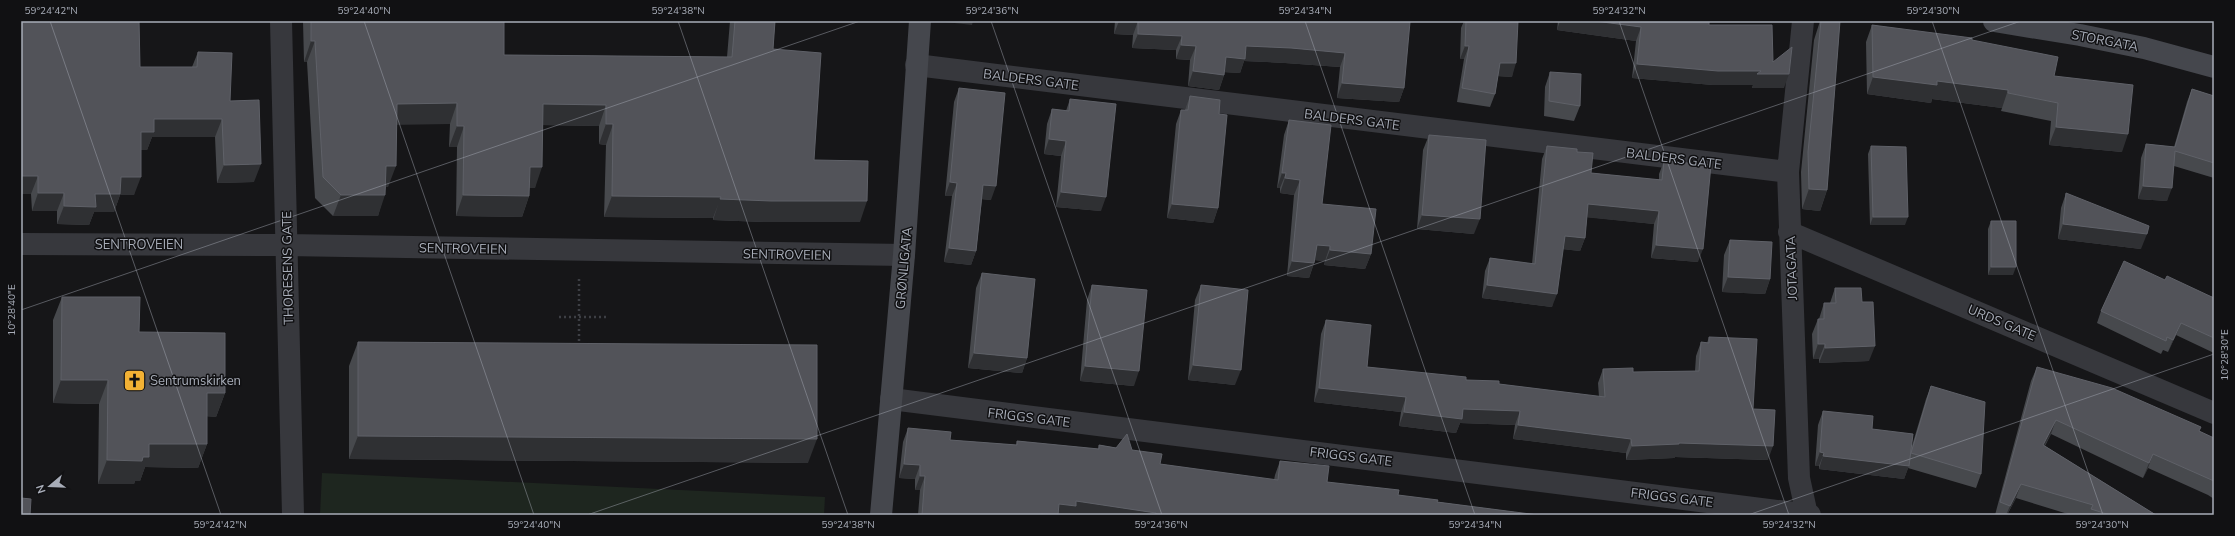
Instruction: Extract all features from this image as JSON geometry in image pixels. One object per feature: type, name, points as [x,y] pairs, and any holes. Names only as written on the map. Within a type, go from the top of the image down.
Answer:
[{"type":"main road","name":"GRØNLIGATA","points":[[881,515],[904,255],[920,21]]},
{"type":"main road","name":"STORGATA","points":[[1994,21],[2137,47],[2214,67]]},
{"type":"street","name":"THORESENS GATE","points":[[281,21],[293,515]]},
{"type":"street","name":"JOTAGATA","points":[[1803,21],[1788,172],[1799,478],[1808,515]]},
{"type":"street","name":"BALDERS GATE","points":[[916,65],[1788,172]]},
{"type":"street","name":"URDS GATE","points":[[1790,232],[2214,413]]},
{"type":"street","name":"SENTROVEIEN","points":[[21,244],[286,245],[904,255]]},
{"type":"street","name":"FRIGGS GATE","points":[[891,399],[1808,515]]},
{"type":"path","points":[[579,347],[580,250]]},
{"type":"path","points":[[559,317],[607,317]]},
{"type":"shaded area","points":[[322,473],[825,497],[824,515],[320,515]]},
{"type":"building","points":[[22,21],[139,21],[140,67],[197,67],[198,52],[232,53],[230,101],[259,100],[261,164],[224,165],[222,119],[154,119],[154,132],[141,132],[141,177],[121,177],[120,194],[95,194],[96,207],[64,206],[64,193],[38,193],[38,176],[21,176]]},
{"type":"building","points":[[311,21],[504,21],[504,55],[732,57],[735,21],[775,21],[773,49],[821,53],[814,160],[868,161],[867,201],[771,201],[720,199],[721,197],[612,196],[613,124],[606,124],[606,105],[543,104],[542,167],[530,167],[529,196],[463,195],[464,126],[457,126],[457,103],[397,104],[396,166],[386,166],[385,195],[341,195],[323,177],[315,41],[311,41]]},
{"type":"building","points":[[1138,21],[1410,22],[1404,88],[1342,83],[1345,53],[1291,48],[1246,46],[1245,59],[1226,57],[1224,75],[1193,71],[1196,46],[1181,45],[1182,36],[1138,34]]},
{"type":"building","points":[[1466,21],[1518,21],[1516,63],[1500,63],[1495,94],[1462,88],[1469,46],[1465,46]]},
{"type":"building","points":[[1595,21],[1709,21],[1709,25],[1772,25],[1773,62],[1792,47],[1789,74],[1757,74],[1761,71],[1718,71],[1637,64],[1641,27]]},
{"type":"building","points":[[1821,21],[1840,21],[1827,190],[1809,189],[1808,152]]},
{"type":"building","points":[[1872,25],[1972,38],[1972,40],[2058,57],[2054,76],[2133,85],[2128,134],[2056,127],[2058,103],[2008,93],[2008,90],[1937,81],[1937,85],[1873,77]]},
{"type":"building","points":[[1550,72],[1581,74],[1580,106],[1549,101]]},
{"type":"building","points":[[959,88],[1005,93],[996,186],[983,185],[976,251],[949,248],[957,183],[950,182]]},
{"type":"building","points":[[2192,89],[2214,96],[2214,163],[2175,151],[2172,188],[2143,186],[2146,144],[2175,147]]},
{"type":"building","points":[[1190,96],[1220,100],[1219,114],[1227,115],[1218,208],[1172,204],[1181,110],[1188,110]]},
{"type":"building","points":[[1070,99],[1116,104],[1106,197],[1061,192],[1066,141],[1049,139],[1052,109],[1069,111]]},
{"type":"building","points":[[1289,120],[1331,125],[1322,204],[1376,209],[1371,254],[1330,250],[1330,246],[1317,245],[1314,263],[1292,261],[1300,180],[1285,178],[1286,173],[1282,173]]},
{"type":"building","points":[[1429,135],[1486,140],[1480,219],[1422,215]]},
{"type":"building","points":[[1547,146],[1577,149],[1577,152],[1593,153],[1591,173],[1662,180],[1664,161],[1711,165],[1703,249],[1656,245],[1659,211],[1588,204],[1585,238],[1565,236],[1557,294],[1487,285],[1490,258],[1535,264]]},
{"type":"building","points":[[1871,146],[1906,147],[1908,217],[1873,217]]},
{"type":"building","points":[[2066,193],[2149,226],[2147,234],[2063,224]]},
{"type":"building","points":[[1991,221],[2016,221],[2016,267],[1991,267]]},
{"type":"building","points":[[1730,240],[1772,242],[1770,279],[1728,277]]},
{"type":"building","points":[[2124,261],[2165,280],[2167,276],[2214,298],[2214,338],[2181,323],[2173,340],[2167,337],[2166,341],[2101,311]]},
{"type":"building","points":[[982,273],[1035,279],[1027,358],[974,353]]},
{"type":"building","points":[[1092,285],[1147,290],[1139,371],[1085,366]]},
{"type":"building","points":[[1201,285],[1248,290],[1241,370],[1193,365]]},
{"type":"building","points":[[1835,288],[1861,288],[1862,302],[1873,302],[1875,346],[1825,348],[1825,344],[1818,344],[1818,319],[1824,319],[1824,303],[1836,303]]},
{"type":"building","name":"Sentrumskirken","points":[[62,297],[140,297],[139,332],[225,333],[225,393],[207,393],[207,444],[149,444],[149,457],[143,457],[142,461],[107,460],[108,380],[61,380]]},
{"type":"building","points":[[1326,320],[1371,325],[1367,367],[1466,377],[1466,380],[1499,381],[1499,384],[1605,397],[1603,369],[1633,368],[1633,372],[1699,371],[1701,342],[1709,343],[1709,337],[1757,339],[1753,409],[1775,410],[1773,446],[1679,443],[1632,446],[1631,439],[1518,425],[1520,411],[1463,409],[1462,419],[1404,412],[1406,397],[1319,388]]},
{"type":"building","points":[[358,342],[817,345],[817,439],[358,436]]},
{"type":"building","points":[[2037,367],[2112,388],[2201,427],[2199,431],[2214,438],[2214,481],[2153,454],[2149,463],[2056,420],[2043,445],[2156,515],[2110,515],[2091,509],[2093,505],[2021,484],[2010,506],[2000,502]]},
{"type":"building","points":[[1931,386],[1985,402],[1981,474],[1911,453]]},
{"type":"building","points":[[1823,411],[1873,416],[1872,429],[1913,434],[1909,466],[1823,456],[1824,453],[1820,452]]},
{"type":"building","points":[[908,428],[951,432],[950,440],[1017,445],[1017,441],[1099,449],[1099,445],[1116,448],[1127,434],[1132,450],[1162,454],[1160,464],[1278,480],[1280,461],[1329,466],[1327,482],[1399,490],[1398,495],[1438,500],[1437,502],[1538,515],[1156,515],[1156,513],[1076,501],[1076,506],[1059,504],[1058,515],[922,515],[925,476],[920,476],[920,465],[904,464]]},
{"type":"building","points":[[21,498],[31,499],[30,515],[21,515]]},
{"type":"place","name":"Sentrumskirken","points":[[135,380]]}]
